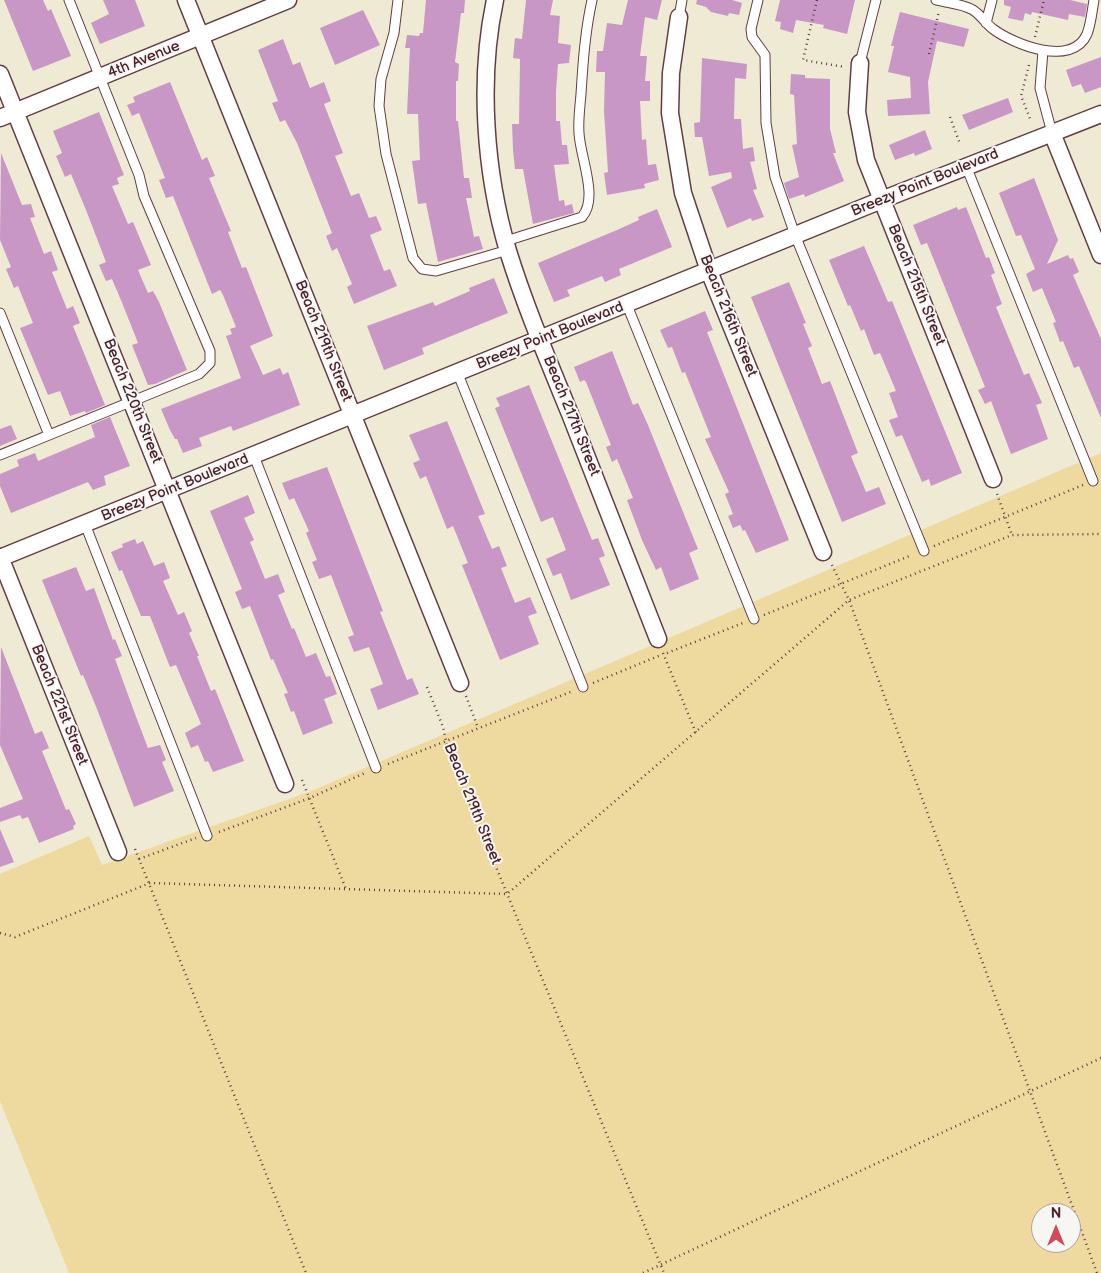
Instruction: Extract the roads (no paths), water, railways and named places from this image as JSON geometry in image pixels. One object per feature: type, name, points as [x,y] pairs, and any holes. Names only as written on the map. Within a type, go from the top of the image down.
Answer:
[{"type":"street","name":"Beach 219th Street","points":[[186,0],[460,683]]},
{"type":"street","name":"4th Avenue","points":[[0,118],[288,0]]},
{"type":"street","name":"Beach 217th Street","points":[[495,0],[488,62],[488,118],[494,182],[507,245],[541,340],[661,647]]},
{"type":"street","name":"Beach 216th Street","points":[[679,17],[670,83],[672,135],[686,207],[709,271],[823,552]]},
{"type":"street","name":"Beach 215th Street","points":[[859,66],[856,100],[858,126],[865,155],[993,479]]},
{"type":"street","name":"Beach 220th Street","points":[[0,74],[286,784]]},
{"type":"street","name":"Breezy Point Boulevard","points":[[0,558],[458,374],[966,166],[1101,114]]},
{"type":"street","points":[[1052,133],[1101,255]]},
{"type":"street","name":"Beach 221st Street","points":[[0,558],[118,852]]},
{"type":"lane","points":[[0,455],[199,374],[206,369],[211,357],[144,196],[139,175],[69,0]]},
{"type":"lane","points":[[398,0],[394,33],[381,79],[379,106],[386,154],[413,258],[422,269],[436,271],[582,217],[587,211],[589,195],[579,132],[584,32],[592,0]]},
{"type":"lane","points":[[679,17],[682,0]]},
{"type":"lane","points":[[758,0],[751,29],[752,37],[765,55],[768,144],[775,177],[795,235],[924,550]]},
{"type":"lane","name":"Beach 215th Street","points":[[859,66],[876,0]]},
{"type":"lane","points":[[986,23],[992,0]]},
{"type":"lane","points":[[939,1],[973,10],[986,23],[1013,42],[1026,48],[1042,51],[1066,49],[1082,41],[1086,35],[1094,0]]},
{"type":"lane","points":[[1042,51],[1040,88],[1052,133]]},
{"type":"lane","points":[[966,166],[1093,481]]},
{"type":"lane","points":[[627,305],[754,619]]},
{"type":"lane","points":[[0,312],[49,435]]},
{"type":"lane","points":[[458,374],[583,687]]},
{"type":"lane","points":[[254,456],[376,768]]},
{"type":"lane","points":[[85,524],[207,836]]}]
